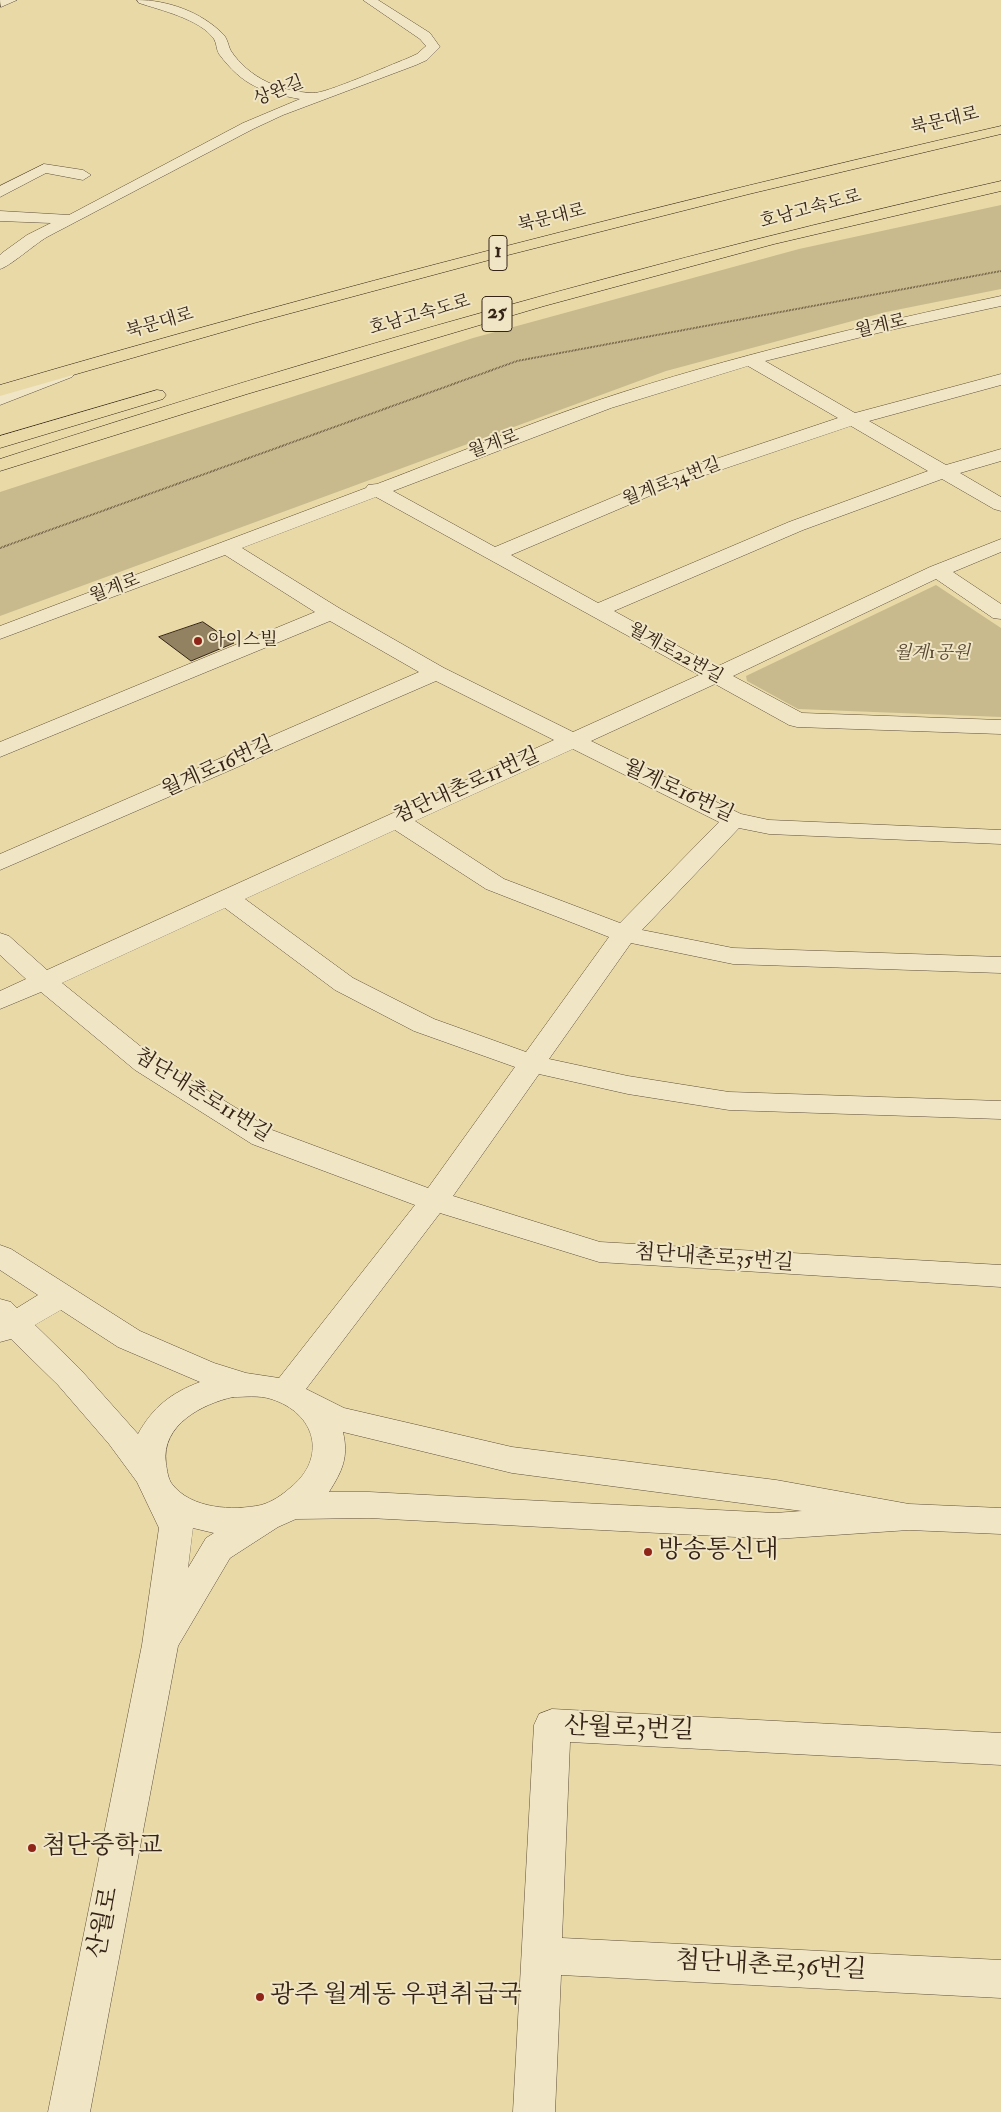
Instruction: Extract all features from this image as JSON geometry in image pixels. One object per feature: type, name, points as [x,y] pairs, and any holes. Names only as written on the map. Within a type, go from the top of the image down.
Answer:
[{"type":"main road","name":"북문대로","points":[[0,376],[355,277],[801,163],[1001,119]]},
{"type":"main road","name":"북문대로","points":[[0,392],[79,368],[450,266],[783,180],[1001,130]]},
{"type":"main road","name":"호남고속도로","points":[[0,465],[143,418],[529,305],[862,216],[1001,186]]},
{"type":"main road","points":[[0,442],[168,391]]},
{"type":"street","points":[[143,0],[190,16],[206,26],[220,38],[224,51],[246,77],[274,90],[318,98]]},
{"type":"street","name":"상완길","points":[[0,264],[18,246],[248,126],[278,112],[411,62],[422,57],[433,47],[425,36],[369,0]]},
{"type":"street","points":[[0,192],[44,168],[83,175]]},
{"type":"street","points":[[0,216],[71,220]]},
{"type":"street","name":"월계로","points":[[0,633],[605,404],[750,360],[886,326],[1001,301]]},
{"type":"street","points":[[750,360],[1001,506]]},
{"type":"street","points":[[0,400],[79,368]]},
{"type":"street","name":"월계로34번길","points":[[493,555],[666,482],[854,419],[1001,379]]},
{"type":"street","points":[[597,611],[775,533],[943,471],[1001,455]]},
{"type":"street","name":"월계로22번길","points":[[375,490],[797,720],[1001,727]]},
{"type":"street","points":[[715,676],[937,571],[1001,545]]},
{"type":"street","name":"월계로16번길","points":[[226,547],[331,613],[436,673],[734,820],[769,827],[1001,837]]},
{"type":"street","points":[[937,571],[1001,612]]},
{"type":"street","points":[[0,750],[331,613]]},
{"type":"street","name":"월계로16번길","points":[[0,863],[436,673]]},
{"type":"street","name":"첨단내촌로11번길","points":[[0,1002],[226,897],[715,676]]},
{"type":"street","points":[[396,820],[495,884],[624,934],[733,956],[1001,965]]},
{"type":"street","points":[[286,1392],[434,1200],[530,1062],[624,934],[734,820]]},
{"type":"street","points":[[226,897],[344,984],[424,1025],[530,1062],[628,1085],[728,1101],[1001,1110]]},
{"type":"street","name":"첨단내촌로11번길","points":[[0,941],[44,981],[145,1064],[262,1138],[434,1200]]},
{"type":"street","name":"첨단내촌로35번길","points":[[434,1200],[599,1252],[1001,1276]]},
{"type":"street","points":[[0,1256],[129,1339],[203,1371],[244,1384],[271,1387],[295,1395],[314,1409],[339,1419],[512,1460],[776,1493],[909,1517]]},
{"type":"street","points":[[62,1296],[5,1322],[92,1401],[121,1435],[156,1485],[182,1511],[207,1520],[236,1522],[279,1512],[369,1505],[775,1526],[909,1517],[1001,1521]]},
{"type":"street","points":[[156,1485],[148,1454],[155,1432],[170,1413],[192,1398],[217,1388],[244,1384]]},
{"type":"street","points":[[160,1645],[218,1548],[279,1512],[313,1489],[326,1469],[330,1448],[326,1427],[314,1409]]},
{"type":"street","name":"산월로","points":[[69,2112],[160,1645],[176,1528],[156,1485]]},
{"type":"street","name":"산월로3번길","points":[[534,2112],[552,1725],[1001,1749]]},
{"type":"street","name":"첨단내촌로36번길","points":[[541,1955],[1001,1979]]},
{"type":"path","points":[[0,548],[517,361],[1001,271]]},
{"type":"green space","points":[[1001,205],[1001,289],[886,312],[666,371],[0,616],[0,492],[473,338],[799,249]]},
{"type":"green space","name":"월계1공원","points":[[936,585],[1001,628],[1001,717],[798,709],[747,681],[746,676]]},
{"type":"building","name":"아이스빌","points":[[203,622],[234,643],[191,661],[159,637]]},
{"type":"place","name":"아이스빌","points":[[198,641]]},
{"type":"place","name":"방송통신대","points":[[648,1552]]},
{"type":"place","name":"첨단중학교","points":[[32,1848]]},
{"type":"place","name":"광주 월계동 우편취급국","points":[[260,1997]]}]
